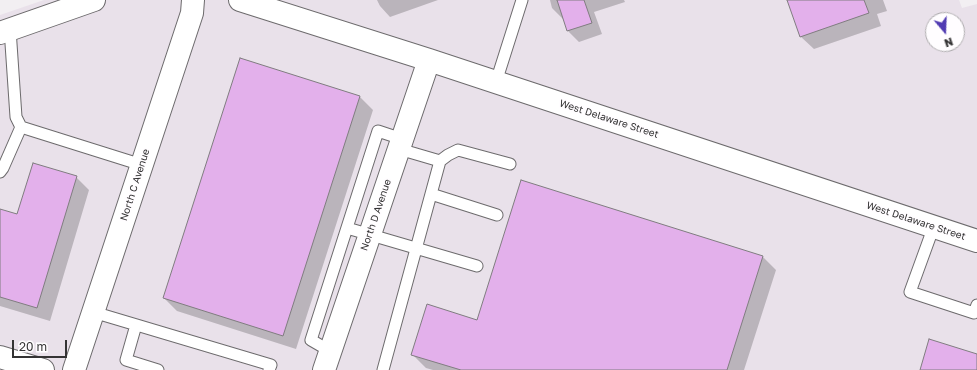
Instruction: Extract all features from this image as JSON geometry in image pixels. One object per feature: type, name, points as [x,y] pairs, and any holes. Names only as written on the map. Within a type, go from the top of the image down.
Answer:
[{"type":"street","points":[[5,31],[94,0]]},
{"type":"street","name":"North C Avenue","points":[[74,370],[192,13],[193,0]]},
{"type":"street","name":"West Delaware Street","points":[[240,0],[429,60],[977,240]]},
{"type":"street","name":"North D Avenue","points":[[327,361],[429,60]]},
{"type":"street","points":[[0,357],[43,370]]},
{"type":"lane","points":[[496,82],[522,0]]},
{"type":"lane","points":[[5,31],[16,117],[21,127],[142,165]]},
{"type":"lane","points":[[0,172],[21,127]]},
{"type":"lane","points":[[327,361],[311,340],[378,131],[400,144],[440,161]]},
{"type":"lane","points":[[383,370],[440,161],[458,150],[510,164]]},
{"type":"lane","points":[[431,194],[497,215]]},
{"type":"lane","points":[[934,226],[910,292],[974,313],[977,305]]},
{"type":"lane","points":[[347,228],[477,266]]},
{"type":"lane","points":[[94,312],[271,365],[270,370]]},
{"type":"lane","points":[[136,324],[126,360],[158,370]]},
{"type":"shaded area","points":[[44,0],[959,0],[962,8],[977,4],[977,370],[0,370],[0,15]]},
{"type":"building","points":[[557,0],[584,0],[592,23],[567,31]]},
{"type":"building","points":[[787,0],[864,0],[869,13],[800,37]]},
{"type":"building","points":[[240,58],[360,96],[283,336],[163,298]]},
{"type":"building","points":[[33,163],[77,176],[37,308],[0,297],[0,209],[17,214]]},
{"type":"building","points":[[521,180],[763,256],[727,370],[461,370],[411,355],[427,304],[477,320]]},
{"type":"building","points":[[929,339],[977,354],[977,370],[920,370]]}]
